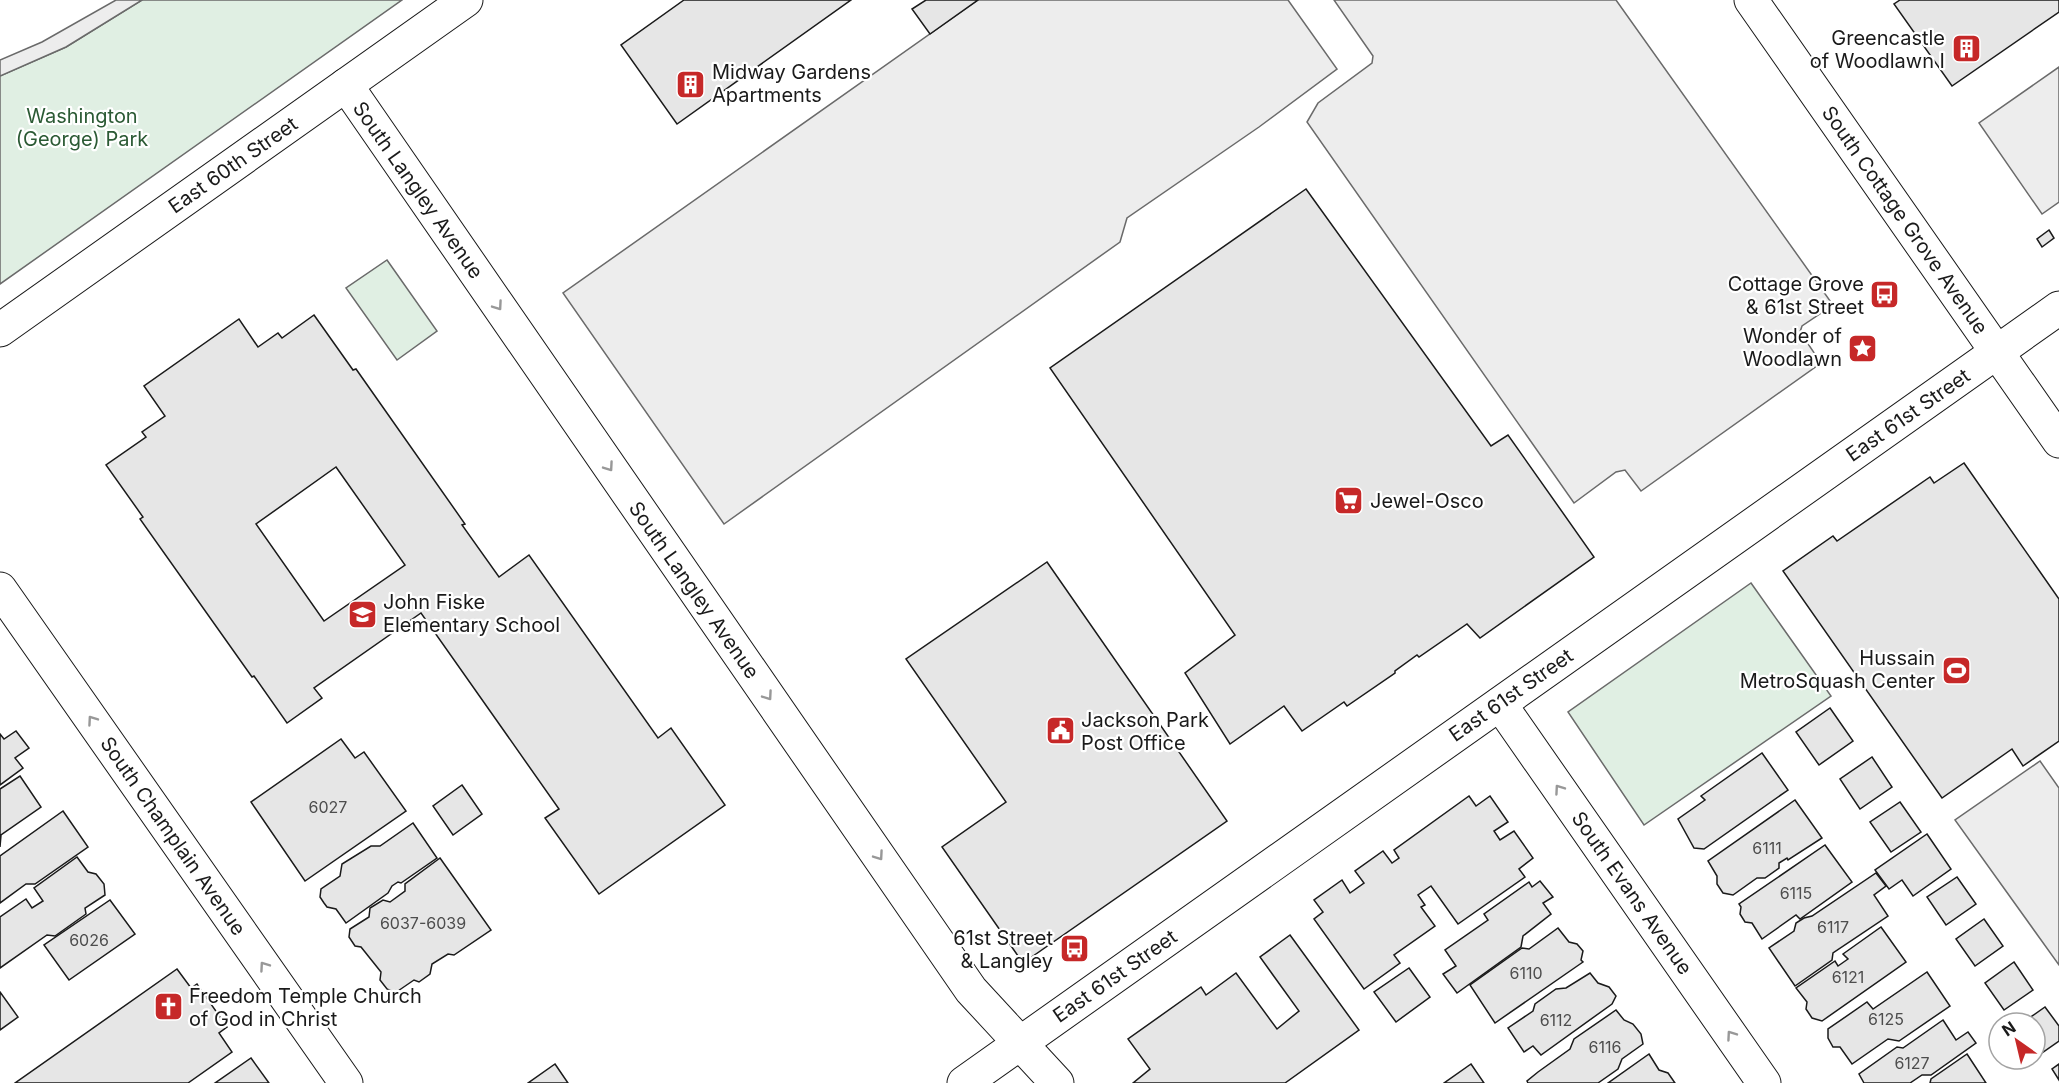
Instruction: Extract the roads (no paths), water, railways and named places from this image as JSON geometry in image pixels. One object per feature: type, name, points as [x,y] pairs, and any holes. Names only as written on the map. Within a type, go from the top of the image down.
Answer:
[{"type":"street","name":"East 60th Street","points":[[0,330],[466,0]]},
{"type":"street","name":"South Cottage Grove Avenue","points":[[1750,0],[2059,441]]},
{"type":"street","name":"South Langley Avenue","points":[[346,85],[971,990],[1057,1083]]},
{"type":"street","name":"East 61st Street","points":[[964,1083],[2059,308]]},
{"type":"street","name":"South Champlain Avenue","points":[[0,590],[346,1083]]},
{"type":"street","name":"South Evans Avenue","points":[[1500,704],[1764,1083]]},
{"type":"place","name":"Greencastle of Woodlawn I","points":[[1966,49]]},
{"type":"place","name":"Midway Gardens Apartments","points":[[691,84]]},
{"type":"place","name":"Cottage Grove & 61st Street","points":[[1885,295]]},
{"type":"place","name":"Wonder of Woodlawn","points":[[1863,348]]},
{"type":"place","name":"Jewel-Osco","points":[[1349,501]]},
{"type":"place","name":"John Fiske Elementary School","points":[[362,614]]},
{"type":"place","name":"Hussain MetroSquash Center","points":[[1956,670]]},
{"type":"place","name":"Jackson Park Post Office","points":[[1060,731]]},
{"type":"place","name":"61st Street & Langley","points":[[1074,949]]},
{"type":"place","name":"Freedom Temple Church of God in Christ","points":[[168,1007]]},
{"type":"park label","name":"Washington (George) Park","points":[[82,128]]}]
